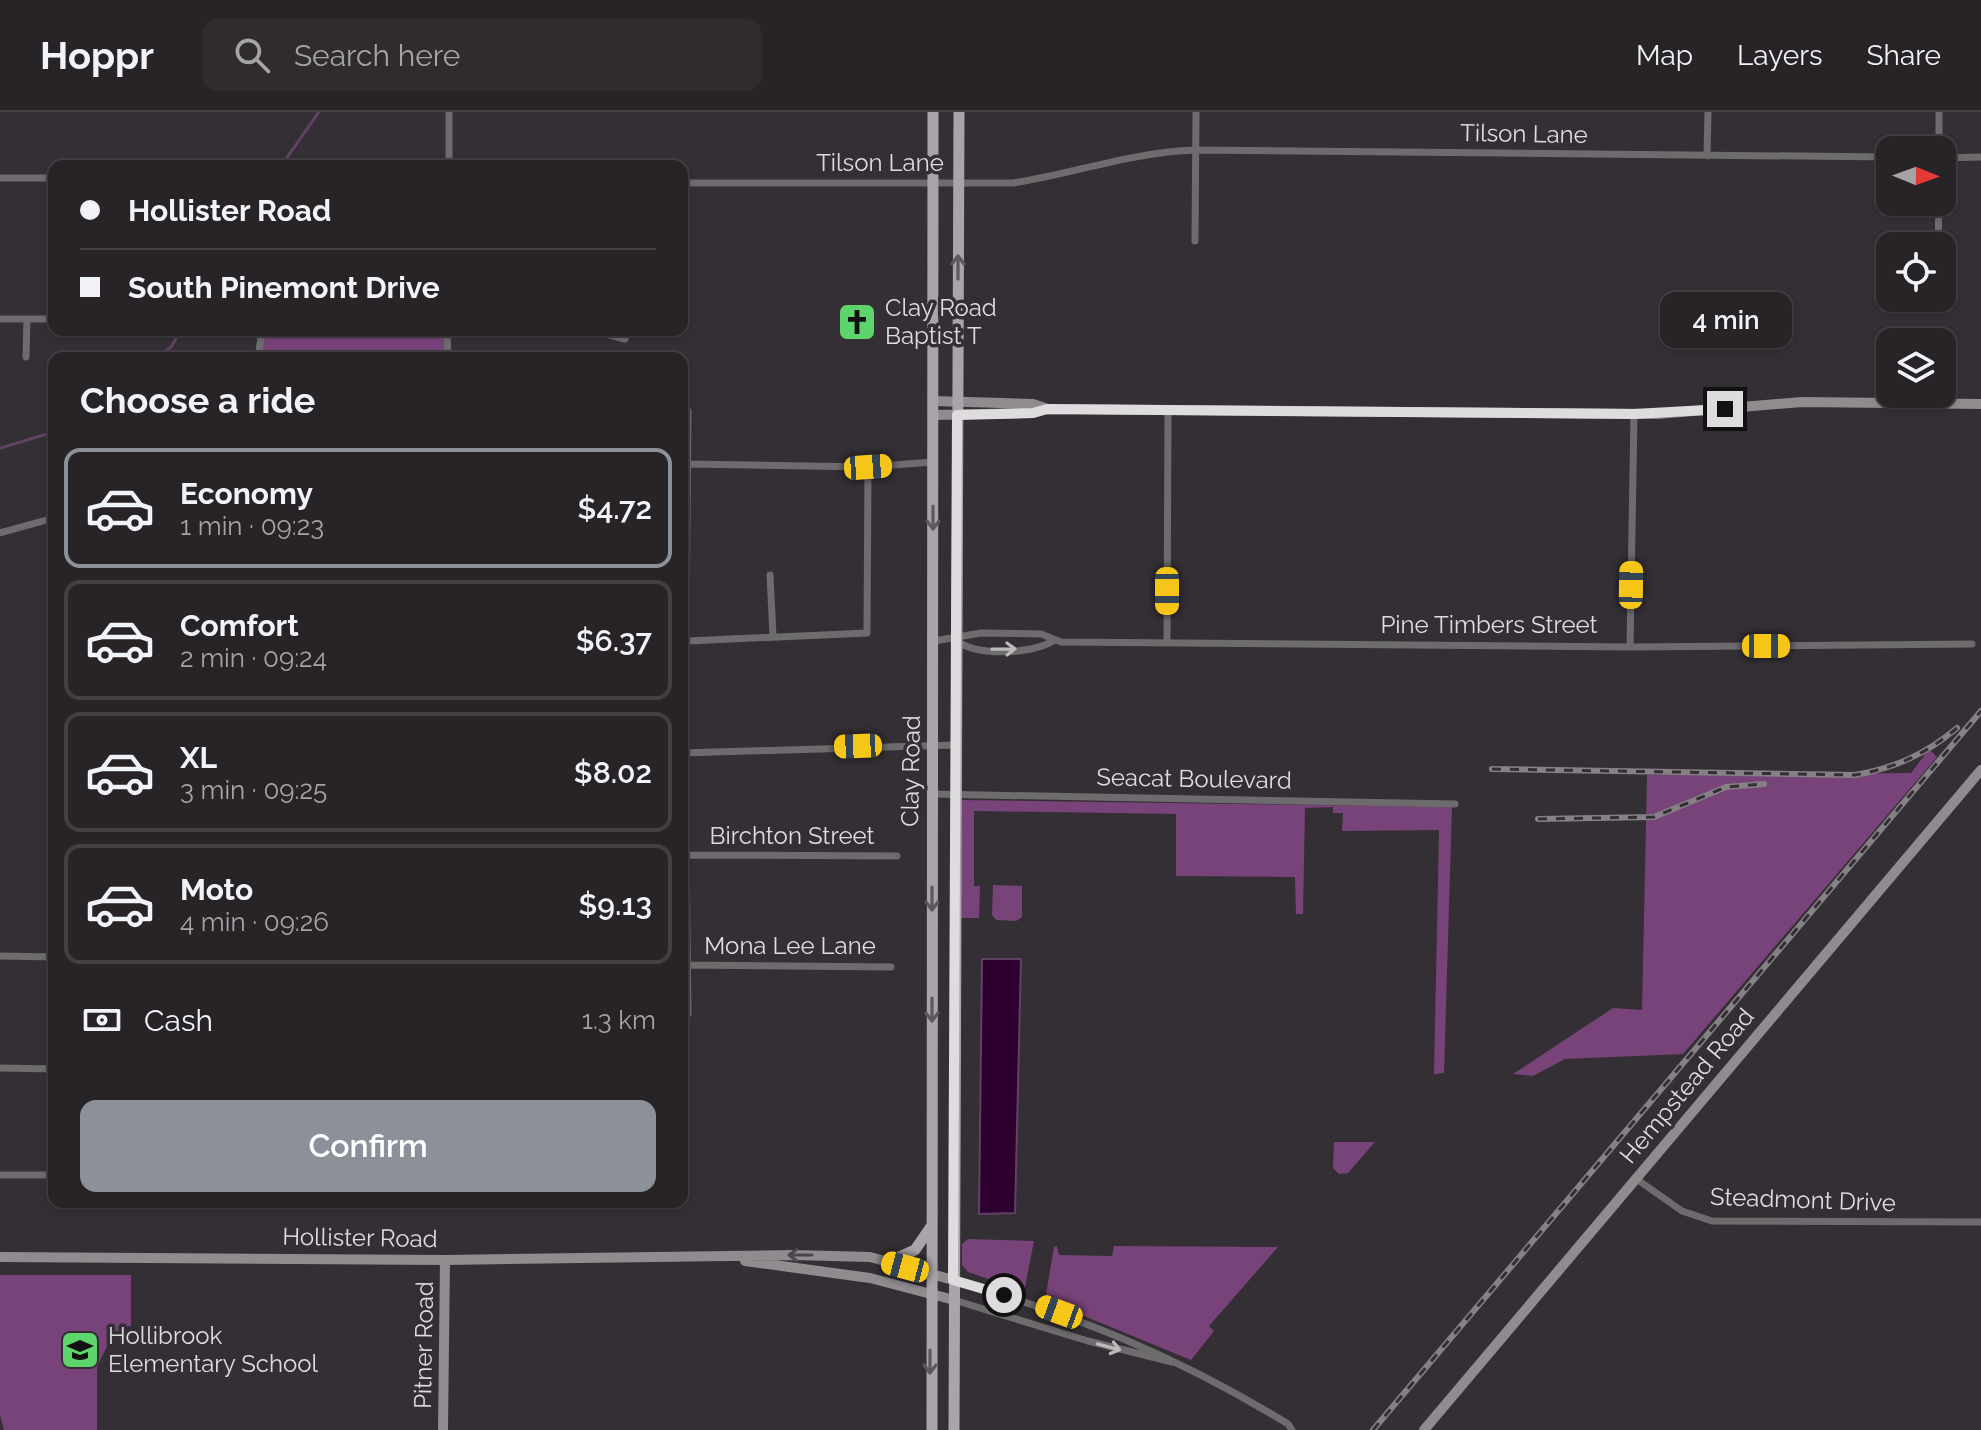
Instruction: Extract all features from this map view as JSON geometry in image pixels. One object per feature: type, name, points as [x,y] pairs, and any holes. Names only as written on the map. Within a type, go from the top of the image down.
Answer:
[{"type":"main road","name":"Clay Road","points":[[932,1430],[933,112]]},
{"type":"main road","name":"Clay Road","points":[[954,1430],[954,794],[959,112]]},
{"type":"main road","points":[[932,932],[954,931]]},
{"type":"main road","points":[[932,1123],[953,1123]]},
{"type":"main road","points":[[887,1262],[915,1250],[932,1223]]},
{"type":"street","points":[[449,112],[449,160]]},
{"type":"street","points":[[1195,241],[1196,112]]},
{"type":"street","points":[[1707,156],[1708,112]]},
{"type":"street","points":[[1939,112],[1939,136]]},
{"type":"street","name":"Tilson Lane","points":[[688,183],[1013,183],[1064,175],[1148,153],[1196,150],[1876,157]]},
{"type":"street","points":[[1956,158],[1981,157]]},
{"type":"street","points":[[0,178],[48,178]]},
{"type":"street","points":[[0,319],[48,319]]},
{"type":"street","points":[[26,357],[27,319]]},
{"type":"street","points":[[614,336],[625,339]]},
{"type":"street","points":[[933,401],[1033,404],[1047,409]]},
{"type":"street","points":[[933,415],[1033,413],[1047,409],[1634,414],[1703,412],[1802,402],[1981,404]]},
{"type":"street","points":[[688,411],[688,552]]},
{"type":"street","points":[[1167,643],[1168,411]]},
{"type":"street","points":[[1630,647],[1634,414]]},
{"type":"street","points":[[689,464],[868,467],[933,462]]},
{"type":"street","points":[[688,641],[867,633],[868,467]]},
{"type":"street","points":[[0,533],[48,520]]},
{"type":"street","points":[[770,575],[773,636]]},
{"type":"street","name":"Pine Timbers Street","points":[[934,641],[956,640],[965,633],[1026,633],[1041,634],[1053,641],[1167,643],[1630,647],[1972,644]]},
{"type":"street","name":"Pine Timbers Street","points":[[956,640],[965,647],[996,650],[1040,649],[1053,641]]},
{"type":"street","points":[[688,753],[955,745]]},
{"type":"street","name":"Hempstead Road","points":[[1424,1430],[1981,770]]},
{"type":"street","name":"Seacat Boulevard","points":[[932,794],[1455,804]]},
{"type":"street","name":"Birchton Street","points":[[688,855],[897,856]]},
{"type":"street","points":[[0,956],[48,957]]},
{"type":"street","points":[[688,965],[688,1014]]},
{"type":"street","name":"Mona Lee Lane","points":[[688,965],[891,967]]},
{"type":"street","points":[[0,1068],[48,1069]]},
{"type":"street","points":[[0,1175],[48,1175]]},
{"type":"street","name":"Steadmont Drive","points":[[1635,1178],[1682,1211],[1712,1221],[1981,1222]]},
{"type":"street","points":[[829,1275],[831,1256]]},
{"type":"street","name":"Hollister Road","points":[[0,1257],[445,1260],[870,1257],[1080,1320],[1156,1350],[1244,1397],[1288,1424],[1292,1430]]},
{"type":"street","name":"Hollister Road","points":[[719,1258],[829,1275],[870,1278],[1178,1363]]},
{"type":"street","name":"Pitner Road","points":[[443,1430],[445,1260]]},
{"type":"street","points":[[1075,1337],[1080,1320]]},
{"type":"shaded area","points":[[261,336],[447,336],[448,352],[259,352]]},
{"type":"shaded area","points":[[1929,749],[1937,757],[1683,1054],[1565,1059],[1533,1076],[1513,1074],[1613,1008],[1642,1010],[1647,775],[1911,773]]},
{"type":"shaded area","points":[[962,800],[1452,807],[1444,1073],[1434,1074],[1439,830],[1342,831],[1343,813],[1333,813],[1333,807],[1305,808],[1303,914],[1296,914],[1295,877],[1176,876],[1176,814],[974,811],[974,886],[980,886],[979,918],[961,918]]},
{"type":"shaded area","points":[[993,885],[1022,886],[1022,917],[1016,921],[996,920],[992,915]]},
{"type":"shaded area","points":[[982,959],[1021,959],[1015,1213],[979,1214]]},
{"type":"shaded area","points":[[1334,1142],[1375,1142],[1348,1173],[1339,1174],[1333,1168]]},
{"type":"shaded area","points":[[968,1239],[1034,1241],[1024,1292],[968,1272],[962,1265],[962,1244]]},
{"type":"shaded area","points":[[1057,1246],[1059,1255],[1112,1256],[1114,1246],[1278,1247],[1209,1326],[1214,1331],[1191,1360],[1045,1300],[1054,1247]]},
{"type":"shaded area","name":"Hollibrook Elementary School","points":[[0,1275],[131,1275],[131,1326],[123,1327],[109,1342],[97,1367],[97,1430],[4,1430],[0,1415]]},
{"type":"waterway","points":[[285,160],[319,112]]},
{"type":"waterway","points":[[165,352],[177,336]]},
{"type":"waterway","points":[[0,448],[48,434]]},
{"type":"railway","points":[[1373,1430],[1981,711]]},
{"type":"railway","points":[[1492,769],[1855,775],[1909,759],[1957,728]]},
{"type":"railway","points":[[1538,819],[1654,817],[1726,787],[1764,784]]},
{"type":"place","name":"Clay Road Baptist T","points":[[857,322]]},
{"type":"place","name":"Hollibrook Elementary School","points":[[80,1350]]},
{"type":"route","points":[[1004,1295],[953,1280],[957,415],[1033,413],[1047,409],[1634,414],[1725,409]]}]
